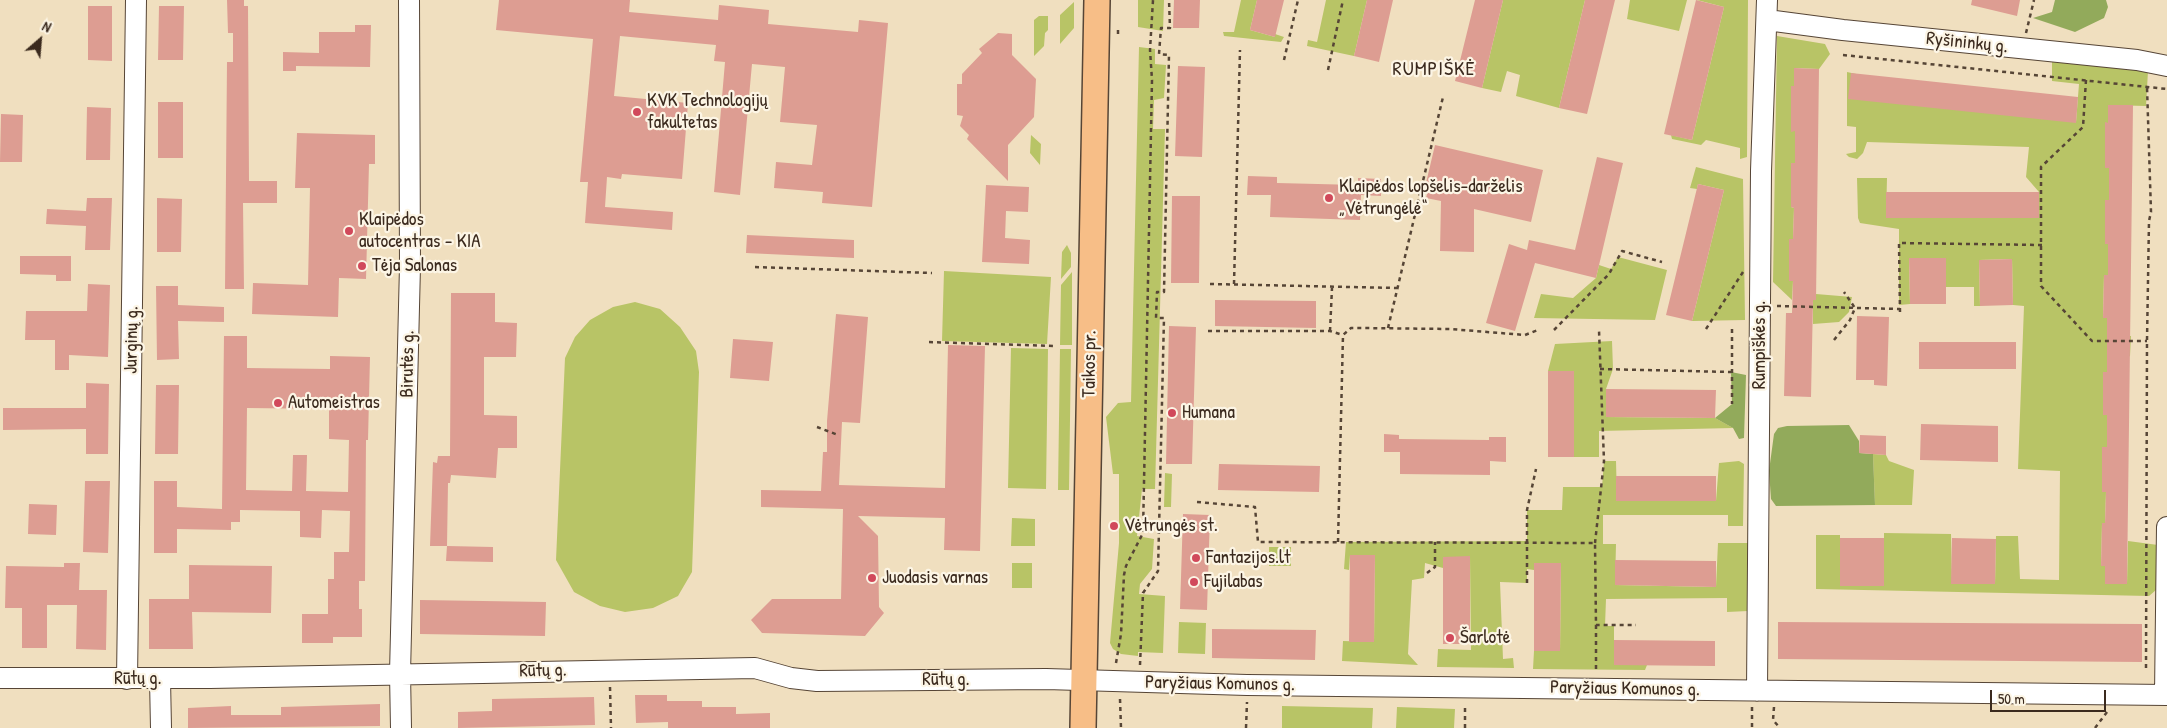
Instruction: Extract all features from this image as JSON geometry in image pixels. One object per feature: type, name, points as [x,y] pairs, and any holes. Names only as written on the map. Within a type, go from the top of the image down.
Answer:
[{"type":"main road","name":"Taikos pr.","points":[[1083,728],[1097,0]]},
{"type":"street","name":"Jurginų g.","points":[[127,679],[136,0]]},
{"type":"street","name":"Birutės g.","points":[[401,728],[400,673],[410,266],[409,0]]},
{"type":"street","name":"Ryšininkų g.","points":[[1767,10],[2022,48],[2137,60],[2167,66]]},
{"type":"street","name":"Rumpiškės g.","points":[[1766,691],[1760,244],[1767,10]]},
{"type":"street","points":[[2166,695],[2167,527]]},
{"type":"street","name":"Rūtų g.","points":[[0,678],[160,679],[610,669],[754,668],[791,678],[817,681],[1084,680]]},
{"type":"street","points":[[160,679],[161,728]]},
{"type":"street","name":"Paryžiaus Komunos g.","points":[[1084,680],[1247,685],[2166,695]]},
{"type":"path","points":[[1121,665],[1116,664],[1121,634],[1124,575],[1126,566],[1143,533],[1152,80],[1150,50],[1153,0]]},
{"type":"path","points":[[1131,665],[1141,665],[1143,593],[1158,572],[1164,318],[1156,318],[1156,312],[1157,292],[1164,292],[1169,55],[1159,54],[1161,28],[1170,28],[1170,0]]},
{"type":"path","points":[[1284,60],[1298,0]]},
{"type":"path","points":[[1328,70],[1343,0]]},
{"type":"path","points":[[2022,48],[2034,0]]},
{"type":"path","points":[[1234,284],[1240,50]]},
{"type":"path","points":[[1843,55],[2167,89]]},
{"type":"path","points":[[2086,80],[2082,127],[2041,167],[2042,286],[2092,341],[2147,341]]},
{"type":"path","points":[[2146,670],[2147,341],[2149,221],[2151,212],[2147,87]]},
{"type":"path","points":[[1388,328],[1443,97]]},
{"type":"path","points":[[1760,305],[1900,311],[1899,243],[2042,245]]},
{"type":"path","points":[[1706,329],[1760,244]]},
{"type":"path","points":[[1554,330],[1608,274],[1622,251],[1662,262]]},
{"type":"path","points":[[755,267],[932,273]]},
{"type":"path","points":[[1210,284],[1398,288]]},
{"type":"path","points":[[1330,331],[1332,287]]},
{"type":"path","points":[[1844,292],[1854,308]]},
{"type":"path","points":[[1834,340],[1850,320],[1854,308]]},
{"type":"path","points":[[1338,542],[1343,335],[1351,328],[1450,329],[1525,334],[1538,330]]},
{"type":"path","points":[[1732,329],[1732,404]]},
{"type":"path","points":[[1208,330],[1330,331],[1343,335]]},
{"type":"path","points":[[1596,688],[1595,543],[1604,461],[1599,330]]},
{"type":"path","points":[[929,342],[1054,346]]},
{"type":"path","points":[[1600,369],[1731,372]]},
{"type":"path","points":[[817,427],[838,435]]},
{"type":"path","points":[[1527,584],[1527,510],[1536,469]]},
{"type":"path","points":[[1197,502],[1255,507],[1258,542],[1527,541],[1595,543]]},
{"type":"path","points":[[1427,573],[1435,567],[1434,542]]},
{"type":"path","points":[[1596,626],[1636,625]]},
{"type":"path","points":[[610,669],[611,728]]},
{"type":"path","points":[[1246,728],[1247,685]]},
{"type":"path","points":[[1465,688],[1465,728]]},
{"type":"path","points":[[1766,691],[1773,720],[1780,728]]},
{"type":"path","points":[[2095,728],[2109,710]]},
{"type":"green space","points":[[1138,0],[1164,0],[1163,31],[1138,27]]},
{"type":"green space","points":[[1241,0],[1257,0],[1250,30],[1275,37],[1275,34],[1284,37],[1281,42],[1224,36],[1223,32],[1234,32]]},
{"type":"green space","points":[[1326,0],[1367,0],[1354,56],[1307,46],[1308,40],[1317,42]]},
{"type":"green space","points":[[1503,0],[1585,0],[1559,108],[1516,96],[1520,75],[1507,71],[1501,92],[1482,88]]},
{"type":"green space","points":[[1630,0],[1687,0],[1679,31],[1627,19]]},
{"type":"green space","points":[[1697,0],[1748,0],[1747,157],[1740,159],[1740,148],[1706,140],[1701,145],[1672,139],[1671,135],[1692,140],[1724,7]]},
{"type":"green space","points":[[2055,0],[2106,0],[2108,7],[2104,18],[2075,32],[2033,18],[2052,12]]},
{"type":"green space","points":[[1074,2],[1074,28],[1060,44],[1060,15]]},
{"type":"green space","points":[[1039,16],[1048,16],[1048,30],[1045,33],[1044,46],[1034,56],[1034,20]]},
{"type":"green space","points":[[1777,36],[1825,44],[1830,54],[1819,69],[1795,68],[1794,86],[1791,86],[1791,131],[1795,131],[1795,163],[1791,163],[1791,207],[1794,208],[1793,239],[1789,239],[1789,281],[1793,281],[1792,300],[1773,282]]},
{"type":"green space","points":[[1139,47],[1155,49],[1155,64],[1166,65],[1164,98],[1154,100],[1153,129],[1165,129],[1155,489],[1142,489],[1137,536],[1154,539],[1152,569],[1140,584],[1139,594],[1165,596],[1163,653],[1138,652],[1138,656],[1121,654],[1113,649],[1110,643],[1119,543],[1119,474],[1113,474],[1106,417],[1118,403],[1131,402]]},
{"type":"green space","points":[[2052,62],[2148,71],[2146,106],[2109,105],[2108,123],[2105,123],[2105,168],[2109,168],[2109,200],[2105,200],[2105,244],[2108,244],[2108,275],[2104,275],[2103,317],[2107,318],[2107,336],[2131,336],[2130,356],[2107,372],[2103,372],[2103,414],[2107,415],[2107,447],[2102,448],[2102,491],[2106,492],[2105,523],[2102,524],[2101,565],[2105,566],[2105,584],[2127,584],[2128,541],[2158,545],[2158,583],[2156,590],[2149,596],[1816,589],[1816,535],[1840,535],[1840,586],[1884,586],[1884,533],[1951,534],[1952,584],[1995,584],[1996,536],[2018,536],[2020,579],[2059,580],[2060,471],[2018,469],[2024,306],[2013,305],[2012,259],[1979,260],[1980,306],[1974,306],[1974,287],[1946,287],[1946,258],[1909,258],[1910,304],[1899,305],[1899,229],[1860,223],[1858,218],[1857,178],[1887,178],[1886,218],[2039,218],[2039,192],[2026,177],[2029,147],[1867,142],[1863,153],[1857,159],[1846,154],[1856,152],[1856,127],[1847,126],[1847,72],[2076,122],[2079,84],[2052,81]]},
{"type":"green space","points":[[1031,135],[1041,144],[1040,165],[1030,153]]},
{"type":"green space","points":[[1696,167],[1743,179],[1745,320],[1692,321],[1724,190],[1698,184],[1697,189],[1690,188]]},
{"type":"green space","points":[[1067,245],[1071,253],[1071,267],[1061,279],[1062,252]]},
{"type":"green space","points":[[1618,257],[1667,270],[1655,320],[1534,318],[1541,294],[1573,298],[1596,278],[1599,265],[1611,269]]},
{"type":"green space","points":[[944,271],[1051,277],[1047,344],[942,341]]},
{"type":"green space","points":[[1072,272],[1072,345],[1060,345],[1061,285]]},
{"type":"green space","points":[[1816,294],[1852,297],[1849,312],[1839,322],[1813,324],[1813,300],[1816,300]]},
{"type":"green space","points":[[635,302],[660,309],[680,327],[696,351],[699,372],[692,572],[678,596],[653,608],[625,612],[600,606],[574,592],[556,560],[565,358],[575,337],[590,320],[613,307]]},
{"type":"green space","points":[[1612,341],[1613,369],[1606,389],[1606,417],[1715,418],[1733,428],[1599,431],[1599,457],[1574,457],[1574,371],[1548,371],[1555,344]]},
{"type":"green space","points":[[1011,348],[1048,349],[1046,489],[1008,488]]},
{"type":"green space","points":[[1060,349],[1071,349],[1069,490],[1058,490]]},
{"type":"green space","points":[[1731,372],[1746,375],[1744,438],[1739,439],[1733,428],[1715,418],[1732,404]]},
{"type":"green space","points":[[1849,425],[1859,441],[1859,453],[1873,454],[1875,505],[1776,506],[1771,499],[1769,471],[1774,434],[1778,428],[1787,426]]},
{"type":"green space","points":[[1873,454],[1886,455],[1889,461],[1914,470],[1912,505],[1875,505]]},
{"type":"green space","points":[[1604,461],[1616,461],[1617,501],[1716,501],[1719,463],[1739,461],[1744,464],[1743,526],[1728,526],[1728,515],[1603,515],[1603,544],[1616,544],[1615,585],[1716,587],[1718,543],[1749,543],[1748,611],[1727,612],[1727,598],[1606,599],[1605,626],[1614,626],[1614,640],[1647,665],[1645,670],[1533,669],[1534,651],[1560,651],[1561,563],[1534,563],[1534,570],[1527,569],[1527,583],[1500,582],[1503,659],[1513,658],[1514,668],[1437,667],[1438,649],[1471,650],[1470,557],[1444,557],[1443,568],[1425,563],[1424,578],[1412,580],[1408,654],[1418,665],[1342,661],[1343,641],[1374,642],[1375,555],[1350,555],[1349,570],[1344,569],[1346,542],[1527,541],[1527,510],[1562,510],[1563,487],[1602,487]]},
{"type":"green space","points":[[1165,473],[1172,474],[1171,507],[1164,507]]},
{"type":"green space","points":[[1012,518],[1035,519],[1035,546],[1011,546]]},
{"type":"green space","points":[[1269,547],[1291,547],[1291,566],[1269,566]]},
{"type":"green space","points":[[1012,563],[1032,563],[1032,588],[1012,588]]},
{"type":"green space","points":[[1179,622],[1206,623],[1205,654],[1178,653]]},
{"type":"green space","points":[[1282,706],[1373,708],[1372,728],[1282,728]]},
{"type":"green space","points":[[1397,707],[1455,709],[1454,728],[1396,728]]},
{"type":"building","points":[[227,0],[244,0],[244,6],[248,6],[249,181],[277,181],[277,203],[243,203],[244,289],[225,289],[227,62],[233,62],[233,33],[228,33]]},
{"type":"building","name":"KVK Technologijų fakultetas","points":[[499,0],[630,0],[629,12],[718,20],[719,5],[769,10],[768,24],[858,32],[859,20],[888,23],[872,207],[822,203],[823,192],[774,188],[776,162],[812,165],[817,125],[780,122],[785,67],[752,64],[740,195],[714,192],[725,62],[714,61],[716,45],[620,36],[614,96],[688,103],[682,179],[622,174],[621,179],[607,177],[605,207],[673,212],[672,230],[585,223],[588,182],[580,182],[593,39],[496,30]]},
{"type":"building","points":[[1174,0],[1200,0],[1199,28],[1173,28]]},
{"type":"building","points":[[1257,0],[1284,0],[1275,37],[1250,30]]},
{"type":"building","points":[[1367,0],[1393,0],[1379,62],[1354,56]]},
{"type":"building","points":[[1475,0],[1503,0],[1482,88],[1455,81]]},
{"type":"building","points":[[1585,0],[1615,0],[1587,114],[1559,108]]},
{"type":"building","points":[[1696,0],[1724,7],[1692,140],[1664,134]]},
{"type":"building","points":[[1972,0],[2020,0],[2017,16],[1971,5]]},
{"type":"building","points":[[88,6],[112,6],[112,61],[88,60]]},
{"type":"building","points":[[159,6],[184,6],[183,60],[158,60]]},
{"type":"building","points":[[355,25],[371,25],[370,67],[296,66],[296,71],[283,71],[283,52],[319,53],[319,32],[355,32]]},
{"type":"building","points":[[998,33],[1012,34],[1012,55],[1036,79],[1034,117],[1008,145],[1008,181],[967,139],[969,135],[960,126],[963,116],[957,115],[957,84],[962,84],[962,74],[982,53],[979,49]]},
{"type":"building","points":[[1178,66],[1205,67],[1202,157],[1175,156]]},
{"type":"building","points":[[1794,68],[1819,69],[1816,300],[1813,300],[1811,397],[1784,396],[1786,313],[1792,313],[1793,281],[1789,281],[1789,239],[1793,239],[1794,208],[1791,207],[1791,163],[1795,163],[1795,131],[1791,132],[1791,86],[1794,86]]},
{"type":"building","points":[[1851,73],[2078,97],[2076,123],[1848,99]]},
{"type":"building","points":[[158,102],[183,102],[183,158],[158,158]]},
{"type":"building","points":[[2108,105],[2133,105],[2127,584],[2105,584],[2105,566],[2101,566],[2102,523],[2105,523],[2106,492],[2102,492],[2102,447],[2107,447],[2107,415],[2103,415],[2103,372],[2107,372],[2107,318],[2103,318],[2104,275],[2108,275],[2108,244],[2105,244],[2105,200],[2109,200],[2109,168],[2105,168],[2105,122],[2108,123]]},
{"type":"building","points":[[87,107],[111,108],[110,160],[86,160]]},
{"type":"building","points":[[1,114],[23,115],[22,162],[0,162]]},
{"type":"building","points":[[297,133],[375,135],[375,164],[369,164],[366,279],[339,278],[338,317],[252,314],[253,283],[308,285],[310,188],[295,188]]},
{"type":"building","points":[[1435,145],[1543,170],[1531,222],[1474,209],[1474,252],[1440,251],[1441,201],[1426,198],[1430,184],[1426,183]]},
{"type":"building","points":[[1597,157],[1623,163],[1596,278],[1535,263],[1515,331],[1486,323],[1509,244],[1527,250],[1529,240],[1575,250]]},
{"type":"building","points":[[1248,176],[1277,177],[1277,183],[1358,185],[1358,178],[1381,179],[1381,196],[1361,195],[1360,220],[1270,217],[1271,195],[1247,195]]},
{"type":"building","points":[[1698,184],[1724,190],[1692,321],[1666,315]]},
{"type":"building","points":[[986,185],[1029,187],[1028,212],[1006,211],[1005,238],[1030,240],[1029,264],[982,262]]},
{"type":"building","points":[[1886,192],[2039,192],[2039,218],[1886,218]]},
{"type":"building","points":[[1172,196],[1200,196],[1199,283],[1171,283]]},
{"type":"building","points":[[87,198],[112,198],[110,250],[85,250],[86,226],[46,224],[47,209],[86,211]]},
{"type":"building","points":[[157,198],[182,199],[181,252],[157,252]]},
{"type":"building","points":[[747,235],[854,240],[854,258],[746,253]]},
{"type":"building","points":[[20,256],[71,256],[71,281],[56,281],[56,275],[20,274]]},
{"type":"building","points":[[1909,258],[1946,258],[1946,304],[1910,304]]},
{"type":"building","points":[[2012,259],[2013,305],[1980,306],[1979,260]]},
{"type":"building","points":[[88,284],[110,285],[108,357],[69,355],[69,370],[55,370],[55,340],[25,340],[26,311],[87,311]]},
{"type":"building","points":[[156,286],[178,286],[178,305],[224,307],[224,322],[178,321],[179,359],[157,360]]},
{"type":"building","points":[[451,293],[495,293],[495,322],[517,323],[516,357],[484,357],[484,415],[517,416],[517,448],[498,448],[496,478],[451,475],[450,483],[448,483],[447,546],[430,546],[433,462],[437,463],[438,456],[450,456]]},
{"type":"building","points":[[1215,300],[1316,301],[1316,328],[1215,326]]},
{"type":"building","points":[[836,314],[868,317],[860,423],[842,422],[839,485],[945,488],[948,345],[985,346],[980,551],[944,550],[945,518],[858,516],[878,536],[879,607],[884,613],[865,636],[762,633],[751,620],[772,599],[841,599],[843,509],[761,507],[761,490],[821,491],[823,452],[827,452],[827,421]]},
{"type":"building","points":[[1857,316],[1889,317],[1887,386],[1874,385],[1874,380],[1856,380]]},
{"type":"building","points":[[1169,326],[1196,327],[1192,464],[1166,464]]},
{"type":"building","points":[[224,336],[247,336],[247,368],[330,369],[330,356],[370,357],[368,440],[366,440],[365,581],[359,581],[362,637],[333,637],[333,643],[302,643],[302,614],[328,614],[328,579],[334,579],[334,552],[349,552],[350,511],[322,510],[321,538],[300,537],[300,511],[240,510],[240,522],[231,522],[231,530],[177,529],[177,553],[154,553],[154,481],[177,481],[177,507],[222,509]],"holes":[[[247,408],[329,409],[329,439],[349,440],[348,492],[306,491],[307,455],[293,455],[292,491],[246,490]]]},
{"type":"building","points":[[733,339],[773,342],[769,381],[730,378]]},
{"type":"building","points":[[1919,342],[2016,342],[2016,369],[1919,369]]},
{"type":"building","points":[[1548,371],[1574,371],[1574,457],[1548,457]]},
{"type":"building","points":[[86,383],[109,384],[108,454],[86,454],[86,429],[3,430],[3,408],[86,408]]},
{"type":"building","points":[[156,385],[179,385],[178,454],[155,454]]},
{"type":"building","points":[[1606,389],[1716,390],[1715,418],[1606,417]]},
{"type":"building","points":[[1921,424],[1998,426],[1998,462],[1920,460]]},
{"type":"building","points":[[1384,434],[1399,435],[1399,439],[1489,440],[1489,437],[1506,437],[1506,462],[1490,461],[1490,475],[1400,474],[1400,452],[1384,452]]},
{"type":"building","points":[[1860,435],[1886,436],[1886,455],[1859,453]]},
{"type":"building","points":[[1219,464],[1320,466],[1319,492],[1218,490]]},
{"type":"building","points":[[1616,476],[1716,476],[1716,501],[1616,501]]},
{"type":"building","points":[[85,481],[110,481],[108,553],[83,552]]},
{"type":"building","points":[[29,504],[57,505],[56,535],[28,534]]},
{"type":"building","points":[[1183,514],[1210,515],[1207,610],[1180,609]]},
{"type":"building","points":[[1840,538],[1884,538],[1884,586],[1840,586]]},
{"type":"building","points":[[1952,538],[1996,539],[1995,584],[1951,584]]},
{"type":"building","points":[[447,546],[493,547],[493,562],[446,561]]},
{"type":"building","points":[[1350,555],[1375,555],[1374,642],[1349,642]]},
{"type":"building","points":[[1470,556],[1470,644],[1443,644],[1443,557]]},
{"type":"building","points":[[1615,560],[1716,561],[1716,587],[1615,585]]},
{"type":"building","points":[[64,563],[80,563],[79,590],[107,590],[106,650],[76,649],[77,605],[47,605],[47,648],[22,648],[22,608],[5,608],[6,566],[64,567]]},
{"type":"building","points":[[1534,563],[1561,563],[1560,651],[1534,651]]},
{"type":"building","points":[[189,565],[272,566],[271,613],[192,612],[193,649],[149,649],[149,599],[189,599]]},
{"type":"building","points":[[420,600],[546,602],[545,636],[420,634]]},
{"type":"building","points":[[1778,622],[2142,624],[2142,662],[1778,659]]},
{"type":"building","points":[[1212,629],[1316,630],[1315,660],[1212,658]]},
{"type":"building","points":[[1614,640],[1715,641],[1715,666],[1614,665]]},
{"type":"building","points":[[635,695],[667,695],[667,701],[702,701],[702,707],[736,707],[736,714],[770,713],[770,728],[668,728],[668,722],[636,723]]},
{"type":"building","points":[[594,697],[595,725],[458,728],[458,712],[492,711],[492,699]]},
{"type":"building","points":[[380,704],[380,726],[188,728],[188,708],[231,706],[231,715],[281,715],[281,707]]},
{"type":"place","name":"KVK Technologijų fakultetas","points":[[637,112]]},
{"type":"place","name":"Klaipėdos lopšelis-darželis „Vėtrungėlė“","points":[[1329,198]]},
{"type":"place","name":"Klaipėdos autocentras - KIA","points":[[349,231]]},
{"type":"place","name":"Tėja Salonas","points":[[362,266]]},
{"type":"place","name":"Automeistras","points":[[278,403]]},
{"type":"place","name":"Humana","points":[[1172,413]]},
{"type":"place","name":"Vėtrungės st.","points":[[1114,526]]},
{"type":"place","name":"Fantazijos.lt","points":[[1196,558]]},
{"type":"place","name":"Juodasis varnas","points":[[872,578]]},
{"type":"place","name":"Fujilabas","points":[[1194,582]]},
{"type":"place","name":"Šarlotė","points":[[1450,638]]},
{"type":"district","name":"RUMPIŠKĖ","points":[[1434,70]]}]
